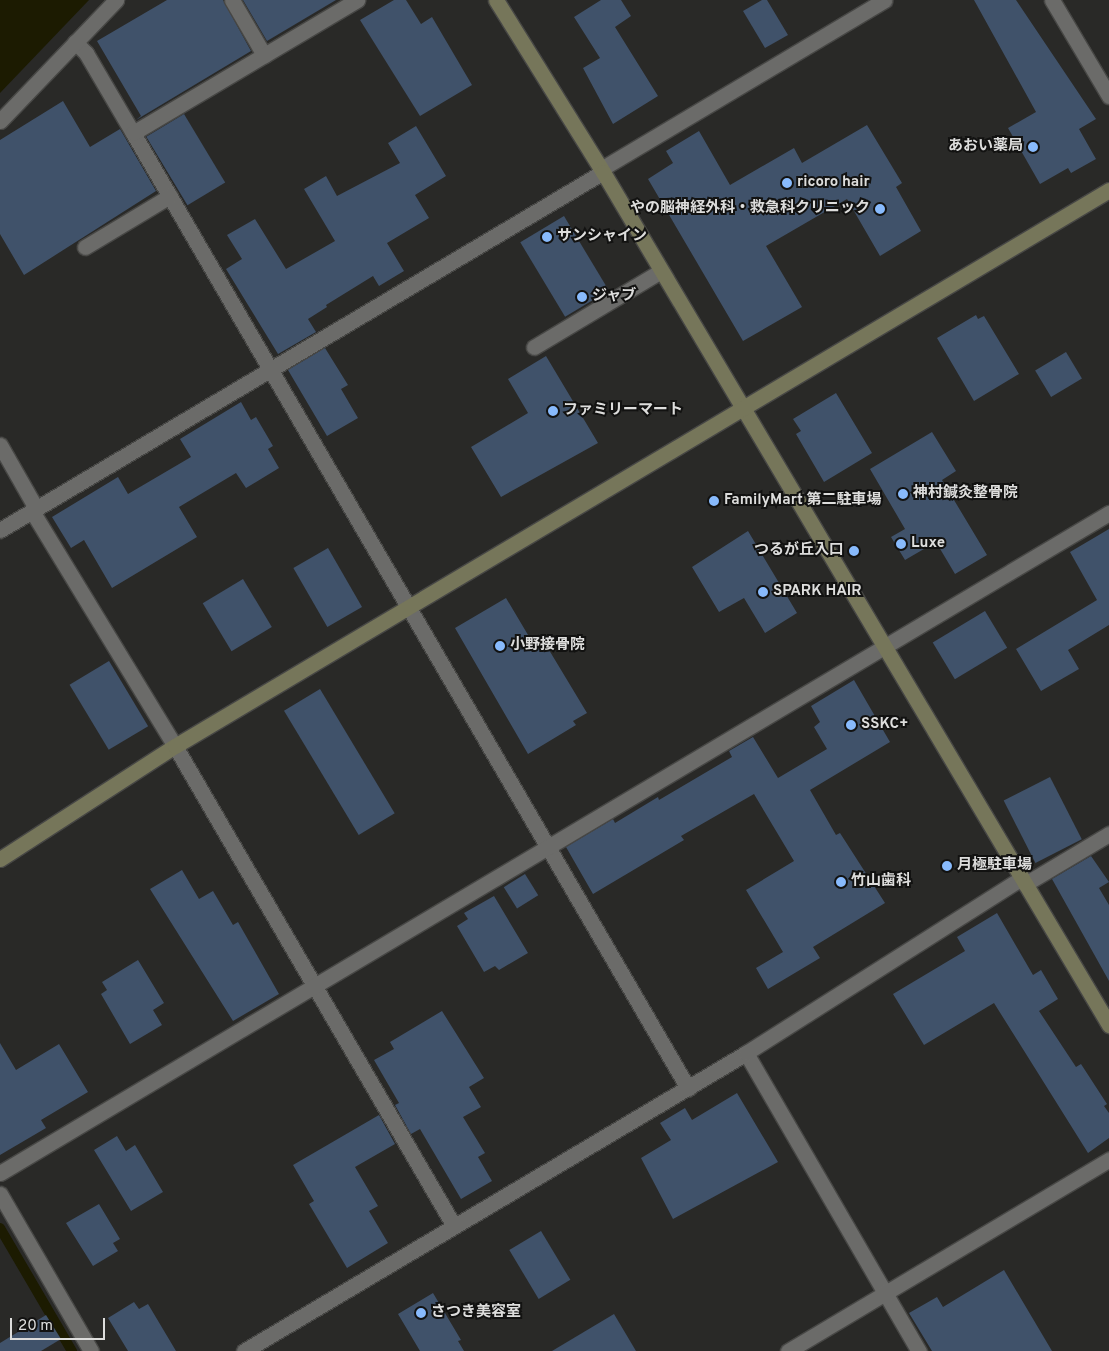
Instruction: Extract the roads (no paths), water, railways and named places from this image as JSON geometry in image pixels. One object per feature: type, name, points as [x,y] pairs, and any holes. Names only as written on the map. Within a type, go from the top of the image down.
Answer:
[{"type":"street","points":[[0,121],[116,0]]},
{"type":"street","points":[[232,0],[264,55]]},
{"type":"street","points":[[133,133],[357,0]]},
{"type":"street","points":[[496,0],[602,171],[1109,1025]]},
{"type":"street","points":[[0,530],[885,0]]},
{"type":"street","points":[[1052,0],[1109,96]]},
{"type":"street","points":[[75,42],[86,53],[170,196],[688,1088]]},
{"type":"street","points":[[0,859],[175,746],[1109,190]]},
{"type":"street","points":[[84,247],[170,196]]},
{"type":"street","points":[[534,347],[661,271]]},
{"type":"street","points":[[0,445],[34,509],[175,746],[454,1226]]},
{"type":"street","points":[[0,1173],[1109,513]]},
{"type":"street","points":[[244,1351],[688,1088],[1024,881],[1109,834]]},
{"type":"street","points":[[746,1053],[919,1351]]},
{"type":"street","points":[[788,1351],[1109,1160]]},
{"type":"street","points":[[0,1194],[91,1351]]},
{"type":"waterway","points":[[0,1228],[72,1351]]},
{"type":"place","name":"あおい薬局","points":[[1033,147]]},
{"type":"place","name":"ricoro hair","points":[[787,183]]},
{"type":"place","name":"やの脳神経外科・救急科クリニック","points":[[880,209]]},
{"type":"place","name":"サンシャイン","points":[[547,237]]},
{"type":"place","name":"ジャブ","points":[[582,297]]},
{"type":"place","name":"ファミリーマート","points":[[553,411]]},
{"type":"place","name":"神村鍼灸整骨院","points":[[903,494]]},
{"type":"place","name":"FamilyMart 第二駐車場","points":[[714,501]]},
{"type":"place","name":"Luxe","points":[[901,544]]},
{"type":"place","name":"つるが丘入口","points":[[854,551]]},
{"type":"place","name":"SPARK HAIR","points":[[763,592]]},
{"type":"place","name":"小野接骨院","points":[[500,646]]},
{"type":"place","name":"SSKC+","points":[[851,725]]},
{"type":"place","name":"月極駐車場","points":[[947,866]]},
{"type":"place","name":"竹山歯科","points":[[841,882]]},
{"type":"place","name":"さつき美容室","points":[[421,1313]]}]
